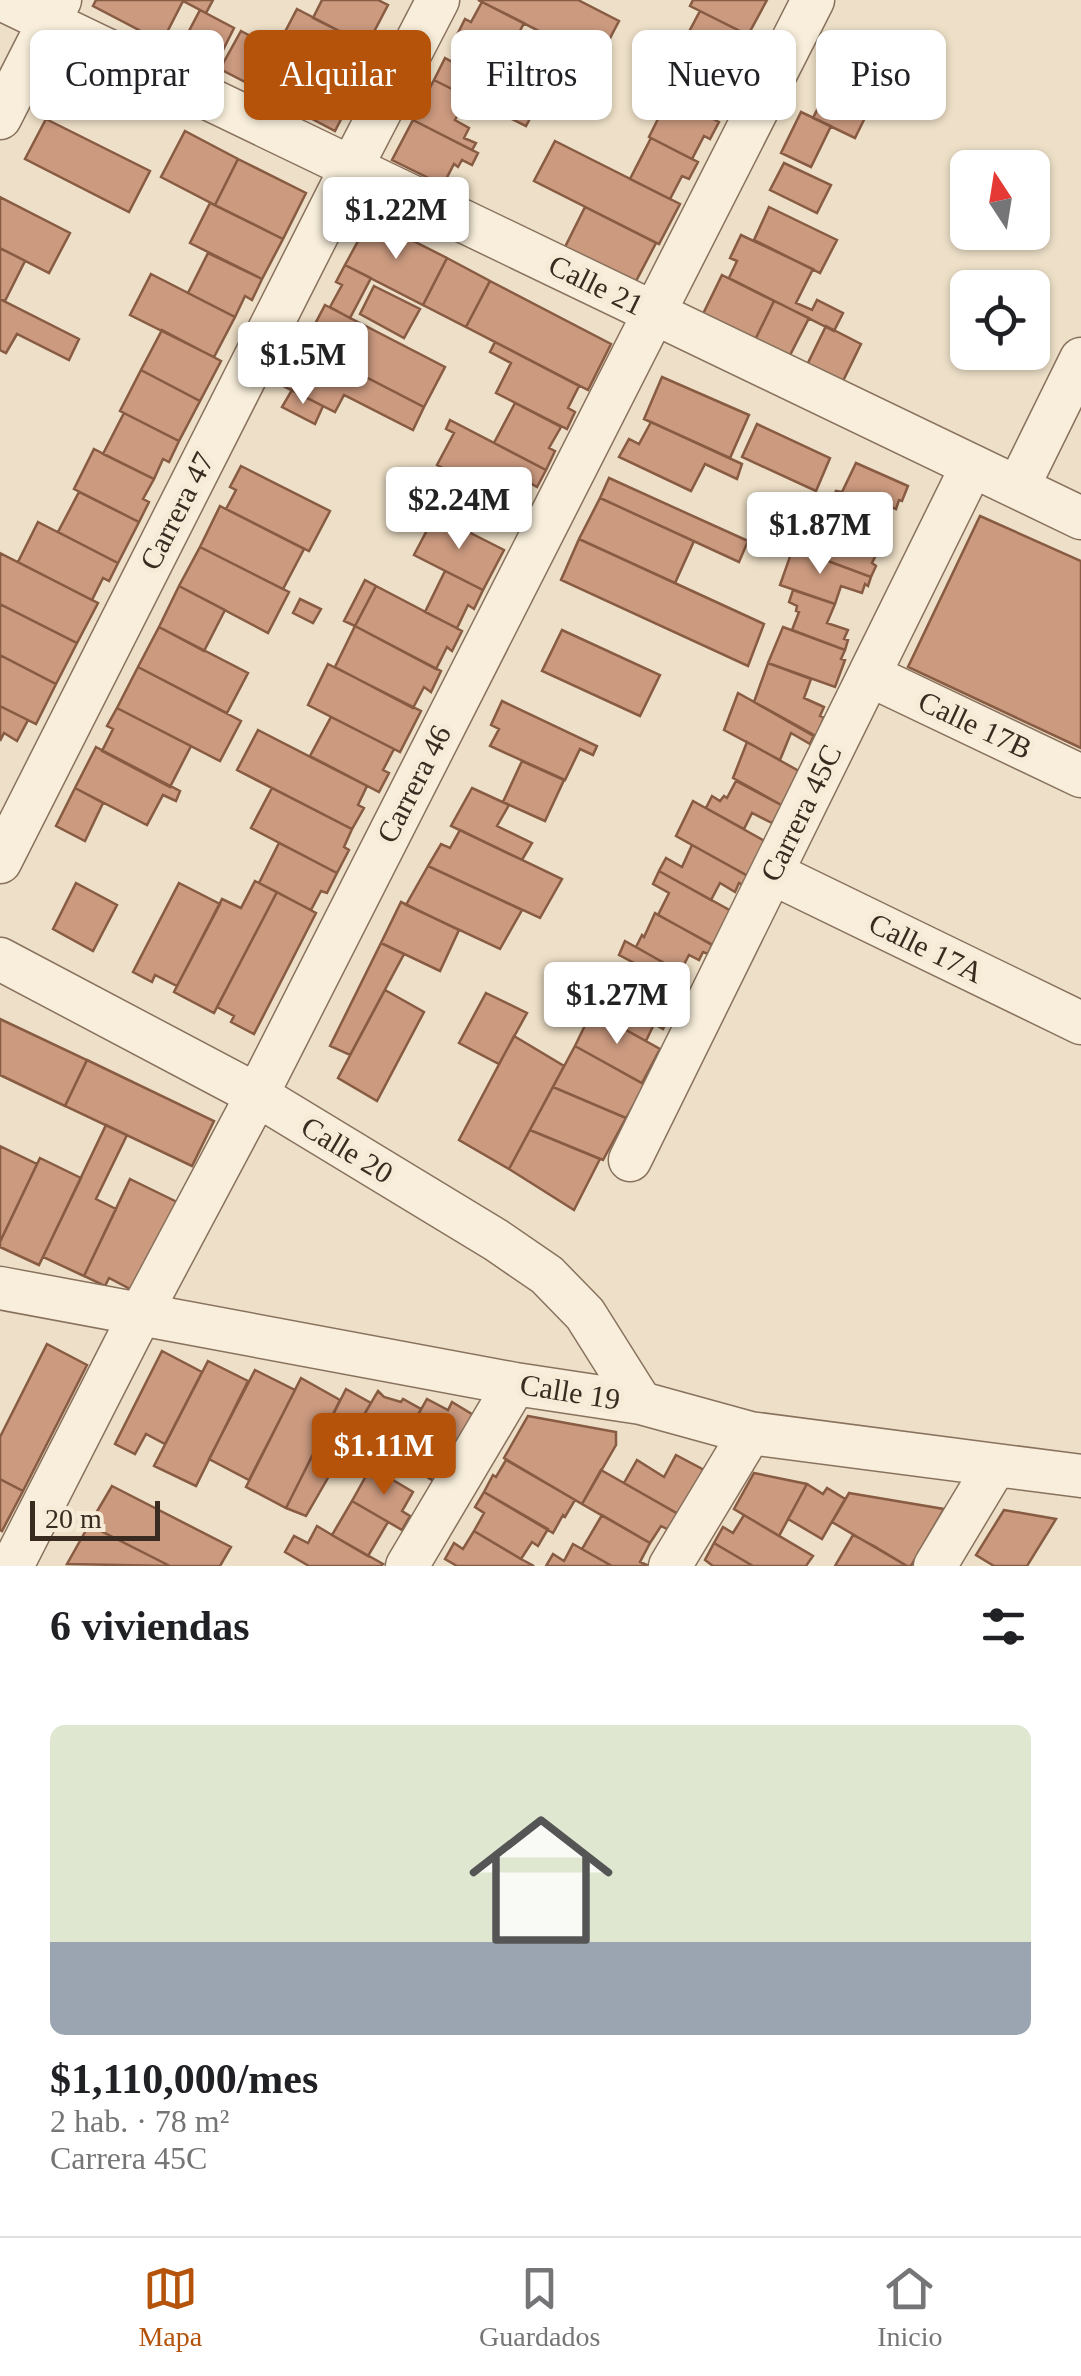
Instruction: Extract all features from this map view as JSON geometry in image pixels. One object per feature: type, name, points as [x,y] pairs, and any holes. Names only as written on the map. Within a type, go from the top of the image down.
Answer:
[{"type":"street","name":"Calle 21","points":[[2,0],[55,11],[350,168],[1081,518]]},
{"type":"street","name":"Carrera 47","points":[[0,862],[438,0]]},
{"type":"street","name":"Carrera 46","points":[[12,1566],[257,1095],[813,0]]},
{"type":"street","points":[[0,118],[55,11]]},
{"type":"street","points":[[1018,487],[1081,360]]},
{"type":"street","name":"Carrera 45C","points":[[630,1160],[972,466]]},
{"type":"street","name":"Calle 17B","points":[[869,675],[1081,776]]},
{"type":"street","name":"Calle 17A","points":[[772,872],[1081,1023]]},
{"type":"street","name":"Calle 20","points":[[0,959],[257,1095],[547,1275],[586,1314],[641,1402]]},
{"type":"street","name":"Calle 19","points":[[0,1288],[515,1384],[641,1402],[750,1433],[1081,1476]]},
{"type":"street","points":[[408,1566],[515,1384]]},
{"type":"street","points":[[670,1566],[750,1433]]},
{"type":"street","points":[[935,1566],[995,1466]]},
{"type":"building","points":[[96,0],[183,1],[168,30],[139,30],[93,6]]},
{"type":"building","points":[[181,0],[213,0],[206,13]]},
{"type":"building","points":[[322,0],[378,0],[388,5],[375,30],[337,30],[313,18]]},
{"type":"building","points":[[478,0],[578,0],[619,21],[612,34],[612,30],[537,30]]},
{"type":"building","points":[[693,0],[767,0],[751,30],[738,30],[690,6]]},
{"type":"building","points":[[482,2],[524,23],[520,30],[460,30],[465,19],[471,22]]},
{"type":"building","points":[[297,9],[337,30],[286,30]]},
{"type":"building","points":[[200,10],[234,28],[224,48],[224,30],[190,30]]},
{"type":"building","points":[[700,11],[738,30],[690,30]]},
{"type":"building","points":[[241,31],[244,33],[244,81],[224,71],[224,62]]},
{"type":"building","points":[[445,58],[451,61],[451,88],[434,80]]},
{"type":"building","points":[[434,80],[451,88],[451,120],[469,128],[464,138],[476,143],[472,150],[413,120],[431,120]]},
{"type":"building","points":[[801,112],[831,126],[811,167],[781,153]]},
{"type":"building","points":[[48,120],[150,171],[129,212],[25,159]]},
{"type":"building","points":[[314,120],[341,120],[335,131]]},
{"type":"building","points":[[413,120],[478,153],[472,165],[462,160],[458,167],[454,164],[443,185],[392,160]]},
{"type":"building","points":[[658,120],[719,122],[710,139],[704,136],[692,159],[649,137]]},
{"type":"building","points":[[817,120],[864,120],[855,138]]},
{"type":"building","points":[[185,131],[238,159],[215,205],[161,177]]},
{"type":"building","points":[[651,138],[698,162],[689,179],[682,176],[670,199],[630,179]]},
{"type":"building","points":[[555,141],[680,204],[659,244],[534,181]]},
{"type":"building","points":[[238,159],[306,193],[283,239],[215,205]]},
{"type":"building","points":[[784,163],[831,185],[817,213],[770,190]]},
{"type":"building","points":[[0,197],[70,233],[49,273],[0,248]]},
{"type":"building","points":[[210,203],[283,239],[262,279],[190,243]]},
{"type":"building","points":[[585,207],[656,243],[635,283],[565,247]]},
{"type":"building","points":[[769,207],[837,240],[820,273],[754,240]]},
{"type":"building","points":[[370,219],[447,258],[423,305],[345,265]]},
{"type":"building","points":[[741,235],[813,269],[796,303],[812,310],[817,300],[843,313],[834,331],[729,278],[737,261],[730,258]]},
{"type":"building","points":[[0,248],[25,261],[5,301],[0,299]]},
{"type":"building","points":[[208,253],[262,279],[252,300],[245,296],[235,317],[188,293]]},
{"type":"building","points":[[447,258],[490,281],[466,327],[423,305]]},
{"type":"building","points":[[345,265],[371,278],[350,318],[330,307],[342,285],[336,282]]},
{"type":"building","points":[[151,274],[235,317],[214,357],[130,315]]},
{"type":"building","points":[[722,275],[774,301],[754,342],[702,316]]},
{"type":"building","points":[[490,281],[611,344],[588,390],[466,327]]},
{"type":"building","points":[[374,286],[420,309],[404,338],[360,314]]},
{"type":"building","points":[[0,299],[79,339],[69,360],[17,334],[6,353],[0,350]]},
{"type":"building","points":[[774,301],[809,318],[788,359],[754,342]]},
{"type":"building","points":[[325,305],[445,367],[424,407],[304,345]]},
{"type":"building","points":[[826,326],[861,344],[841,385],[806,367]]},
{"type":"building","points":[[162,330],[221,361],[200,401],[141,370]]},
{"type":"building","points":[[495,342],[579,386],[568,408],[575,412],[567,429],[496,393],[511,363],[490,352]]},
{"type":"building","points":[[304,345],[424,407],[413,430],[344,395],[335,412],[283,386]]},
{"type":"building","points":[[141,370],[200,401],[179,441],[120,411]]},
{"type":"building","points":[[662,377],[749,415],[730,458],[644,419]]},
{"type":"building","points":[[292,390],[323,406],[315,424],[282,407]]},
{"type":"building","points":[[515,403],[561,427],[549,448],[555,451],[546,470],[494,443]]},
{"type":"building","points":[[124,413],[179,441],[169,462],[163,459],[154,479],[103,454]]},
{"type":"building","points":[[450,420],[546,470],[537,487],[530,483],[518,507],[437,465],[454,433],[446,429]]},
{"type":"building","points":[[651,422],[742,464],[737,479],[705,464],[691,491],[619,457],[629,439],[639,444]]},
{"type":"building","points":[[757,424],[830,458],[816,491],[742,457]]},
{"type":"building","points":[[94,449],[154,479],[143,499],[149,502],[139,522],[74,489]]},
{"type":"building","points":[[856,463],[908,486],[896,509],[875,501],[864,522],[828,509],[836,491],[842,492]]},
{"type":"building","points":[[241,466],[330,511],[309,551],[226,509],[236,490],[230,487]]},
{"type":"building","points":[[609,478],[748,541],[739,562],[600,498]]},
{"type":"building","points":[[79,492],[139,522],[118,563],[58,532]]},
{"type":"building","points":[[600,498],[694,541],[675,583],[579,539]]},
{"type":"building","points":[[811,503],[864,522],[855,547],[876,555],[871,577],[793,548]]},
{"type":"building","points":[[220,506],[304,549],[283,589],[200,547]]},
{"type":"building","points":[[435,515],[504,550],[483,590],[414,555]]},
{"type":"building","points":[[980,516],[1081,561],[1081,748],[908,667]]},
{"type":"building","points":[[38,522],[118,563],[109,581],[103,578],[92,600],[18,562]]},
{"type":"building","points":[[579,539],[764,624],[748,666],[561,580]]},
{"type":"building","points":[[200,547],[289,592],[268,633],[179,586]]},
{"type":"building","points":[[793,548],[871,577],[868,586],[865,584],[862,593],[841,586],[835,604],[780,585]]},
{"type":"building","points":[[0,553],[98,603],[77,643],[0,604]]},
{"type":"building","points":[[445,571],[483,590],[474,609],[468,605],[457,628],[425,612]]},
{"type":"building","points":[[365,580],[376,586],[355,626],[344,621]]},
{"type":"building","points":[[179,586],[225,610],[204,651],[159,627]]},
{"type":"building","points":[[376,586],[462,631],[452,651],[447,647],[436,669],[355,626]]},
{"type":"building","points":[[793,590],[835,604],[827,623],[848,630],[845,650],[792,630],[799,612],[789,602]]},
{"type":"building","points":[[300,599],[321,609],[313,623],[293,613]]},
{"type":"building","points":[[0,604],[77,643],[56,684],[0,655]]},
{"type":"building","points":[[355,626],[441,671],[431,692],[424,687],[413,708],[335,667]]},
{"type":"building","points":[[159,627],[248,673],[227,713],[138,667]]},
{"type":"building","points":[[783,627],[845,650],[835,687],[768,663]]},
{"type":"building","points":[[562,630],[660,675],[640,716],[542,671]]},
{"type":"building","points":[[0,655],[56,684],[36,724],[0,706]]},
{"type":"building","points":[[768,663],[811,679],[804,698],[824,707],[817,738],[754,702]]},
{"type":"building","points":[[328,664],[421,711],[400,752],[308,705]]},
{"type":"building","points":[[138,667],[241,721],[220,761],[117,708]]},
{"type":"building","points":[[738,693],[814,735],[810,744],[791,733],[780,760],[724,730]]},
{"type":"building","points":[[502,701],[597,746],[593,755],[580,749],[565,780],[490,746],[499,729],[491,725]]},
{"type":"building","points":[[0,706],[28,720],[17,741],[4,733],[0,741]]},
{"type":"building","points":[[117,708],[191,746],[170,787],[102,751],[113,729],[107,726]]},
{"type":"building","points":[[331,717],[394,749],[383,770],[389,773],[379,792],[310,756]]},
{"type":"building","points":[[258,730],[367,786],[358,805],[364,808],[352,829],[237,770]]},
{"type":"building","points":[[747,742],[806,775],[785,807],[733,778]]},
{"type":"building","points":[[96,747],[180,791],[176,801],[163,795],[147,825],[75,788]]},
{"type":"building","points":[[522,761],[564,780],[545,821],[503,802]]},
{"type":"building","points":[[736,781],[785,807],[772,823],[752,813],[744,829],[706,808],[712,796],[720,801],[724,796],[727,798]]},
{"type":"building","points":[[75,788],[103,803],[85,841],[56,826]]},
{"type":"building","points":[[272,788],[352,829],[344,847],[349,850],[337,873],[251,828]]},
{"type":"building","points":[[472,788],[509,805],[497,826],[532,843],[522,860],[451,826]]},
{"type":"building","points":[[693,801],[770,844],[748,876],[676,836]]},
{"type":"building","points":[[460,830],[562,879],[540,918],[428,866],[441,844],[450,848]]},
{"type":"building","points":[[279,843],[337,873],[327,893],[321,891],[311,910],[259,883]]},
{"type":"building","points":[[692,845],[748,876],[743,885],[739,883],[735,892],[720,883],[711,900],[659,871],[666,858],[682,867]]},
{"type":"building","points":[[428,866],[522,910],[500,949],[406,905]]},
{"type":"building","points":[[659,871],[733,912],[715,946],[658,915],[669,893],[653,884]]},
{"type":"building","points":[[255,881],[277,892],[214,1013],[174,992],[222,899],[241,908]]},
{"type":"building","points":[[76,883],[117,905],[93,951],[53,929]]},
{"type":"building","points":[[179,883],[220,904],[177,986],[155,975],[152,982],[133,972]]},
{"type":"building","points":[[277,892],[316,913],[254,1034],[231,1022],[234,1016],[217,1007]]},
{"type":"building","points":[[401,902],[459,930],[440,971],[381,943]]},
{"type":"building","points":[[655,913],[712,945],[708,954],[703,952],[699,960],[689,955],[680,972],[636,947]]},
{"type":"building","points":[[625,941],[680,972],[671,988],[682,995],[676,1013],[624,985],[636,964],[619,955]]},
{"type":"building","points":[[381,943],[404,954],[350,1055],[330,1046]]},
{"type":"building","points":[[624,985],[676,1013],[663,1029],[654,1024],[646,1041],[592,1011],[598,998],[613,1006]]},
{"type":"building","points":[[385,990],[424,1012],[377,1101],[338,1078]]},
{"type":"building","points":[[486,993],[527,1013],[499,1064],[459,1043]]},
{"type":"building","points":[[592,1011],[660,1049],[642,1083],[575,1046]]},
{"type":"building","points":[[0,1019],[87,1060],[65,1106],[0,1075]]},
{"type":"building","points":[[514,1036],[564,1066],[509,1169],[459,1140]]},
{"type":"building","points":[[575,1046],[645,1085],[626,1118],[553,1087]]},
{"type":"building","points":[[87,1060],[214,1121],[192,1166],[65,1106]]},
{"type":"building","points":[[553,1087],[626,1118],[603,1160],[530,1130]]},
{"type":"building","points":[[106,1125],[127,1135],[96,1199],[116,1209],[84,1276],[43,1257]]},
{"type":"building","points":[[530,1130],[600,1159],[574,1210],[509,1169]]},
{"type":"building","points":[[0,1146],[37,1164],[0,1242]]},
{"type":"building","points":[[40,1158],[81,1178],[39,1265],[0,1247],[0,1242]]},
{"type":"building","points":[[130,1179],[177,1202],[134,1291],[109,1278],[105,1286],[84,1276]]},
{"type":"building","points":[[47,1344],[87,1365],[23,1491],[0,1479],[0,1437]]},
{"type":"building","points":[[162,1351],[202,1372],[165,1444],[146,1434],[135,1454],[115,1444]]},
{"type":"building","points":[[208,1361],[248,1381],[196,1486],[154,1466]]},
{"type":"building","points":[[255,1370],[295,1390],[249,1480],[209,1459]]},
{"type":"building","points":[[301,1378],[340,1400],[286,1508],[246,1487]]},
{"type":"building","points":[[346,1389],[371,1403],[306,1516],[286,1508]]},
{"type":"building","points":[[378,1391],[384,1397],[401,1402],[403,1399],[421,1409],[387,1468],[346,1445]]},
{"type":"building","points":[[427,1399],[448,1410],[452,1402],[475,1416],[437,1483],[402,1462],[400,1466],[392,1461]]},
{"type":"building","points":[[528,1416],[616,1432],[616,1445],[582,1504],[504,1458]]},
{"type":"building","points":[[676,1455],[706,1471],[680,1515],[624,1483],[637,1460],[664,1477]]},
{"type":"building","points":[[506,1460],[575,1500],[553,1533],[484,1492]]},
{"type":"building","points":[[371,1467],[413,1492],[402,1511],[410,1516],[402,1530],[352,1501]]},
{"type":"building","points":[[601,1470],[680,1515],[671,1531],[661,1526],[650,1543],[582,1504]]},
{"type":"building","points":[[754,1473],[807,1484],[779,1536],[734,1509]]},
{"type":"building","points":[[0,1479],[23,1491],[2,1531],[0,1530]]},
{"type":"building","points":[[807,1484],[823,1494],[827,1488],[845,1499],[822,1539],[788,1519]]},
{"type":"building","points":[[112,1486],[231,1547],[220,1566],[170,1566],[89,1525]]},
{"type":"building","points":[[484,1492],[548,1529],[538,1546],[532,1542],[521,1559],[474,1531],[484,1513],[475,1507]]},
{"type":"building","points":[[849,1493],[944,1509],[911,1566],[907,1566],[832,1522]]},
{"type":"building","points":[[352,1501],[388,1522],[368,1556],[332,1535]]},
{"type":"building","points":[[1004,1510],[1056,1519],[1027,1566],[994,1566],[976,1555]]},
{"type":"building","points":[[602,1515],[650,1543],[640,1562],[649,1566],[612,1566],[582,1549]]},
{"type":"building","points":[[744,1515],[813,1556],[806,1566],[753,1566],[714,1543],[723,1527],[733,1533]]},
{"type":"building","points":[[89,1525],[170,1566],[67,1564]]},
{"type":"building","points":[[317,1526],[383,1564],[309,1566],[285,1552],[294,1536],[308,1543]]},
{"type":"building","points":[[474,1531],[534,1566],[457,1566],[445,1559],[454,1543],[463,1549]]},
{"type":"building","points":[[853,1535],[874,1546],[907,1566],[835,1566]]},
{"type":"building","points":[[714,1543],[753,1566],[713,1566],[705,1560]]},
{"type":"building","points":[[573,1544],[612,1566],[546,1566],[553,1554],[564,1561]]}]
